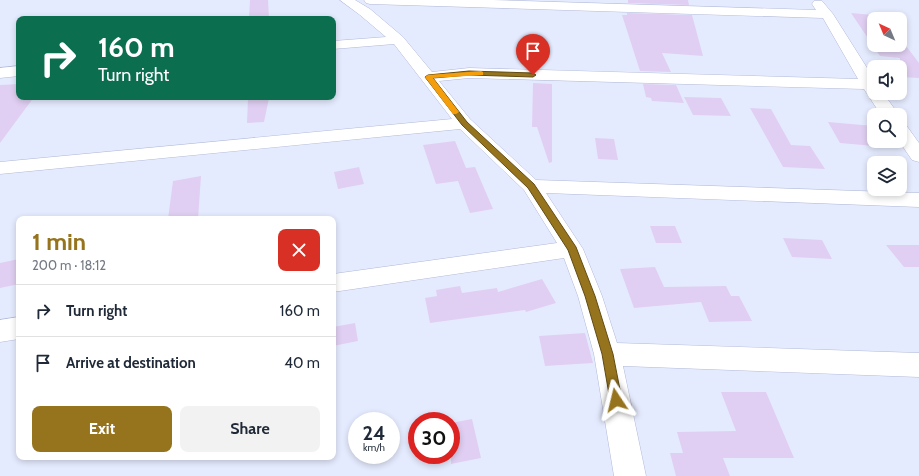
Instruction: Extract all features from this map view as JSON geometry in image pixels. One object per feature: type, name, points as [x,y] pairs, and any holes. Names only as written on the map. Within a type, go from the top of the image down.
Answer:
[{"type":"street","points":[[346,0],[367,6],[386,1],[827,14]]},
{"type":"street","points":[[814,0],[827,14],[867,82]]},
{"type":"street","points":[[367,6],[398,40],[464,123],[531,186],[572,249],[590,296],[607,354],[630,476]]},
{"type":"street","points":[[336,45],[398,40]]},
{"type":"street","points":[[0,72],[16,71]]},
{"type":"street","points":[[428,77],[469,73],[867,90]]},
{"type":"street","points":[[0,168],[464,123]]},
{"type":"street","points":[[907,139],[919,156]]},
{"type":"street","points":[[531,186],[919,200]]},
{"type":"street","points":[[336,283],[572,249]]},
{"type":"street","points":[[0,331],[16,328]]},
{"type":"street","points":[[607,354],[919,365]]},
{"type":"building","points":[[250,0],[268,0],[269,16],[249,16]]},
{"type":"building","points":[[628,0],[688,0],[689,5],[628,3]]},
{"type":"building","points":[[627,13],[692,15],[703,56],[662,53],[671,72],[640,71],[622,15],[627,15]]},
{"type":"building","points":[[851,13],[867,14],[867,37]]},
{"type":"building","points":[[907,47],[919,63],[919,78],[907,77],[907,60],[880,56],[877,52],[907,52]]},
{"type":"building","points":[[533,83],[552,84],[552,162],[549,163],[537,127],[532,127]]},
{"type":"building","points":[[16,84],[16,100],[32,100],[0,143],[0,85]]},
{"type":"building","points":[[643,84],[676,85],[684,103],[652,101],[651,98],[646,97]]},
{"type":"building","points":[[684,97],[721,98],[731,116],[693,115]]},
{"type":"building","points":[[248,100],[269,100],[264,122],[247,123]]},
{"type":"building","points":[[750,108],[771,109],[791,145],[810,146],[825,169],[783,167]]},
{"type":"building","points":[[828,122],[867,125],[867,145],[840,143]]},
{"type":"building","points":[[595,138],[614,139],[618,160],[598,159]]},
{"type":"building","points":[[455,141],[466,168],[475,167],[493,209],[470,213],[458,181],[436,184],[423,145]]},
{"type":"building","points":[[359,167],[364,184],[338,189],[334,172]]},
{"type":"building","points":[[201,176],[198,216],[168,216],[173,181]]},
{"type":"building","points":[[650,226],[675,226],[682,243],[656,243]]},
{"type":"building","points":[[783,238],[822,240],[832,259],[792,257]]},
{"type":"building","points":[[886,245],[919,245],[919,267],[904,267]]},
{"type":"building","points":[[16,260],[16,285],[0,288],[0,263]]},
{"type":"building","points":[[655,267],[664,287],[726,286],[731,296],[739,296],[752,321],[709,322],[701,302],[634,308],[620,269]]},
{"type":"building","points":[[542,279],[556,303],[526,312],[525,310],[430,323],[425,298],[437,296],[436,290],[460,286],[462,293],[497,288],[498,292]]},
{"type":"building","points":[[355,323],[358,341],[336,345],[336,326]]},
{"type":"building","points":[[585,333],[593,363],[545,366],[539,336]]},
{"type":"building","points":[[721,392],[766,392],[794,458],[723,458],[730,476],[676,476],[670,453],[683,453],[677,432],[736,431]]},
{"type":"building","points":[[472,419],[481,458],[460,462],[460,421]]},
{"type":"slow traffic","points":[[456,112],[428,77],[481,73]]},
{"type":"route","points":[[533,75],[469,73],[428,77],[464,123],[531,186],[572,249],[590,296],[607,354],[616,400]]}]
